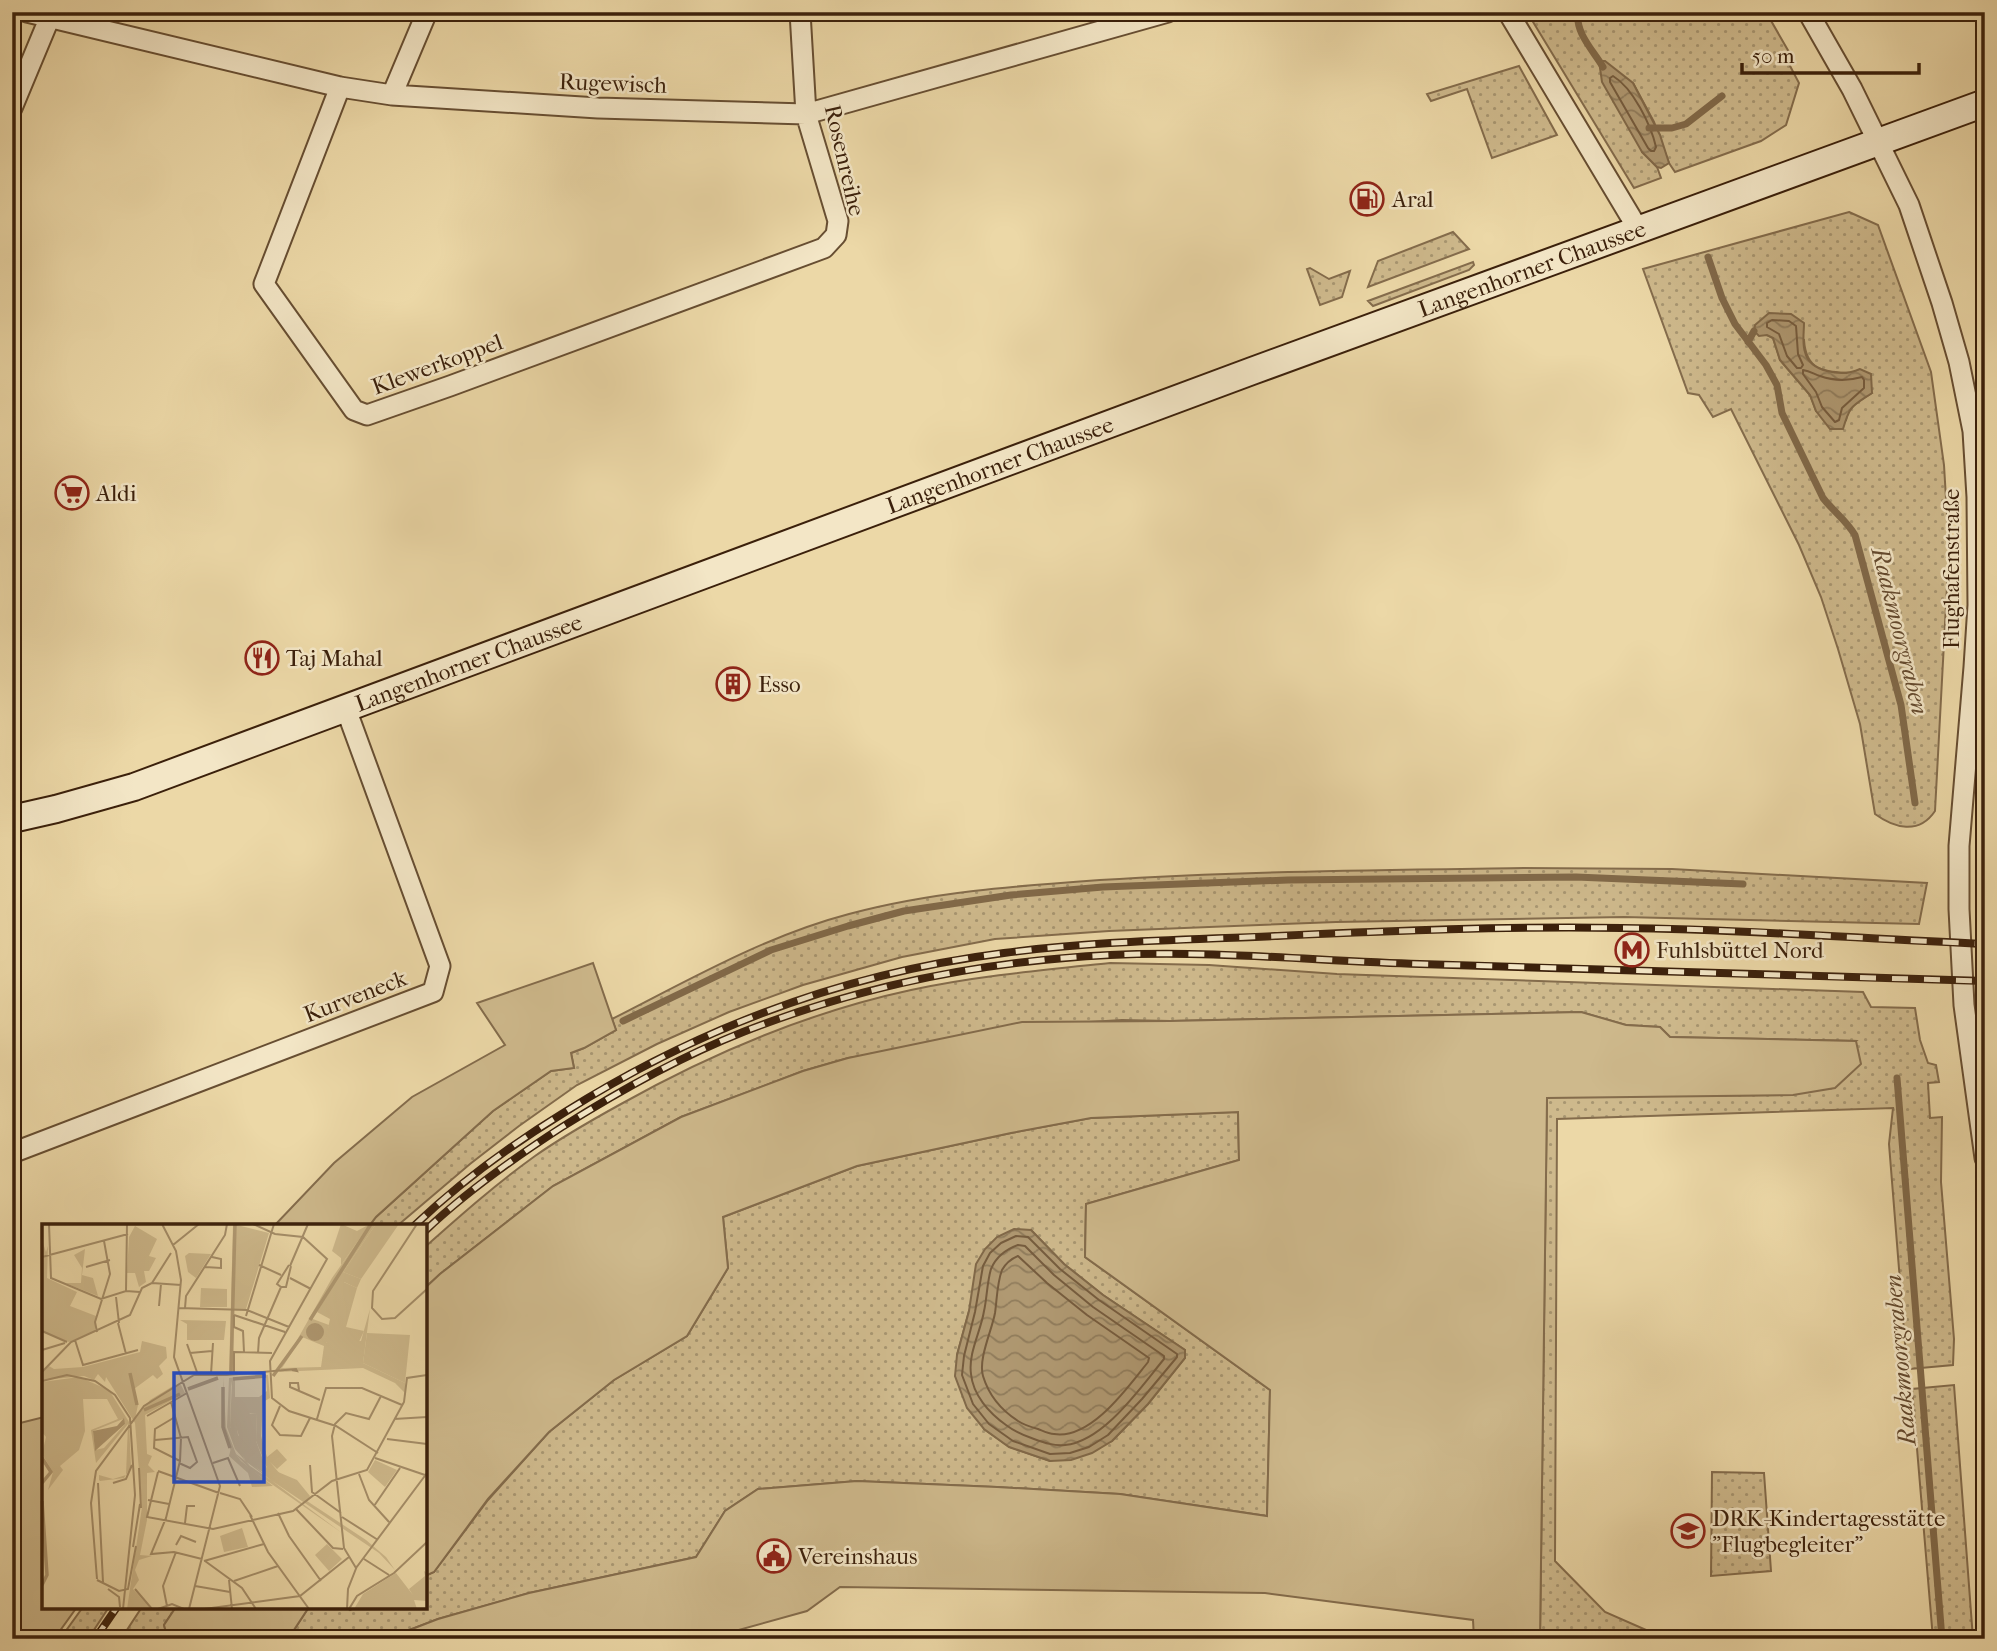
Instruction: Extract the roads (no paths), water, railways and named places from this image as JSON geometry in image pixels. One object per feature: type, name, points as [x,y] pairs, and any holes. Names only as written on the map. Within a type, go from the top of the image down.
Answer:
[{"type":"main road","name":"Langenhorner Chaussee","points":[[12,819],[134,787],[1252,371],[1985,103]]},
{"type":"street","name":"Rugewisch","points":[[27,12],[51,15],[340,87],[392,95],[598,108],[806,114],[1168,12]]},
{"type":"street","points":[[392,95],[427,12]]},
{"type":"street","name":"Rosenreihe","points":[[800,12],[806,114],[836,211],[836,235]]},
{"type":"street","points":[[1508,12],[1638,229]]},
{"type":"street","name":"Flughafenstraße","points":[[1808,12],[1879,142],[1909,205],[1942,303],[1979,429],[1977,497],[1980,667],[1959,846],[1959,909],[1964,1005],[1981,1094],[1985,1158]]},
{"type":"street","points":[[12,108],[51,15]]},
{"type":"street","name":"Klewerkoppel","points":[[340,87],[264,284],[354,410],[367,415],[824,248],[836,235]]},
{"type":"street","name":"Kurveneck","points":[[12,1153],[433,992],[440,966],[346,709]]},
{"type":"water","points":[[1599,61],[1605,61],[1633,83],[1660,135],[1669,163],[1661,168],[1657,167],[1642,152],[1602,82]]},
{"type":"water","points":[[1769,313],[1791,314],[1804,323],[1805,352],[1813,365],[1836,373],[1860,369],[1871,374],[1872,393],[1852,407],[1843,429],[1830,429],[1816,411],[1810,395],[1780,360],[1773,338],[1767,335],[1759,336],[1754,331],[1755,325]]},
{"type":"water","points":[[1014,1229],[1031,1230],[1064,1264],[1103,1295],[1185,1350],[1185,1358],[1148,1404],[1112,1441],[1092,1453],[1071,1460],[1050,1461],[1009,1447],[984,1429],[967,1408],[955,1376],[976,1264],[985,1249],[997,1237]]},
{"type":"waterway","name":"Raakmoorgraben","points":[[1578,12],[1582,34],[1603,67]]},
{"type":"waterway","points":[[1649,128],[1672,128],[1686,124],[1722,96]]},
{"type":"waterway","name":"Raakmoorgraben","points":[[1708,257],[1722,298],[1735,324],[1766,365],[1777,385],[1782,413],[1823,498],[1855,535],[1901,705],[1915,803]]},
{"type":"waterway","points":[[1748,342],[1754,331]]},
{"type":"waterway","points":[[623,1021],[771,950],[904,911],[1011,895],[1103,887],[1288,880],[1576,877],[1743,884]]},
{"type":"waterway","name":"Raakmoorgraben","points":[[1897,1078],[1942,1639]]},
{"type":"railway","points":[[416,1224],[468,1179],[525,1138],[616,1082],[668,1054],[776,1008],[888,974],[945,962],[1106,943],[1492,928],[1667,929],[1985,944]]},
{"type":"railway","points":[[427,1229],[474,1189],[544,1139],[628,1088],[696,1052],[743,1032],[832,1001],[923,978],[969,970],[1063,958],[1187,954],[1420,964],[1985,981]]},
{"type":"railway","points":[[95,1639],[116,1609]]},
{"type":"place","name":"Aral","points":[[1367,199]]},
{"type":"place","name":"Aldi","points":[[72,493]]},
{"type":"place","name":"Taj Mahal","points":[[262,658]]},
{"type":"place","name":"Esso","points":[[733,684]]},
{"type":"place","name":"Fuhlsbüttel Nord","points":[[1632,950]]},
{"type":"place","name":"DRK-Kindertagesstätte \"Flugbegleiter\"","points":[[1688,1531]]},
{"type":"place","name":"Vereinshaus","points":[[774,1556]]}]
